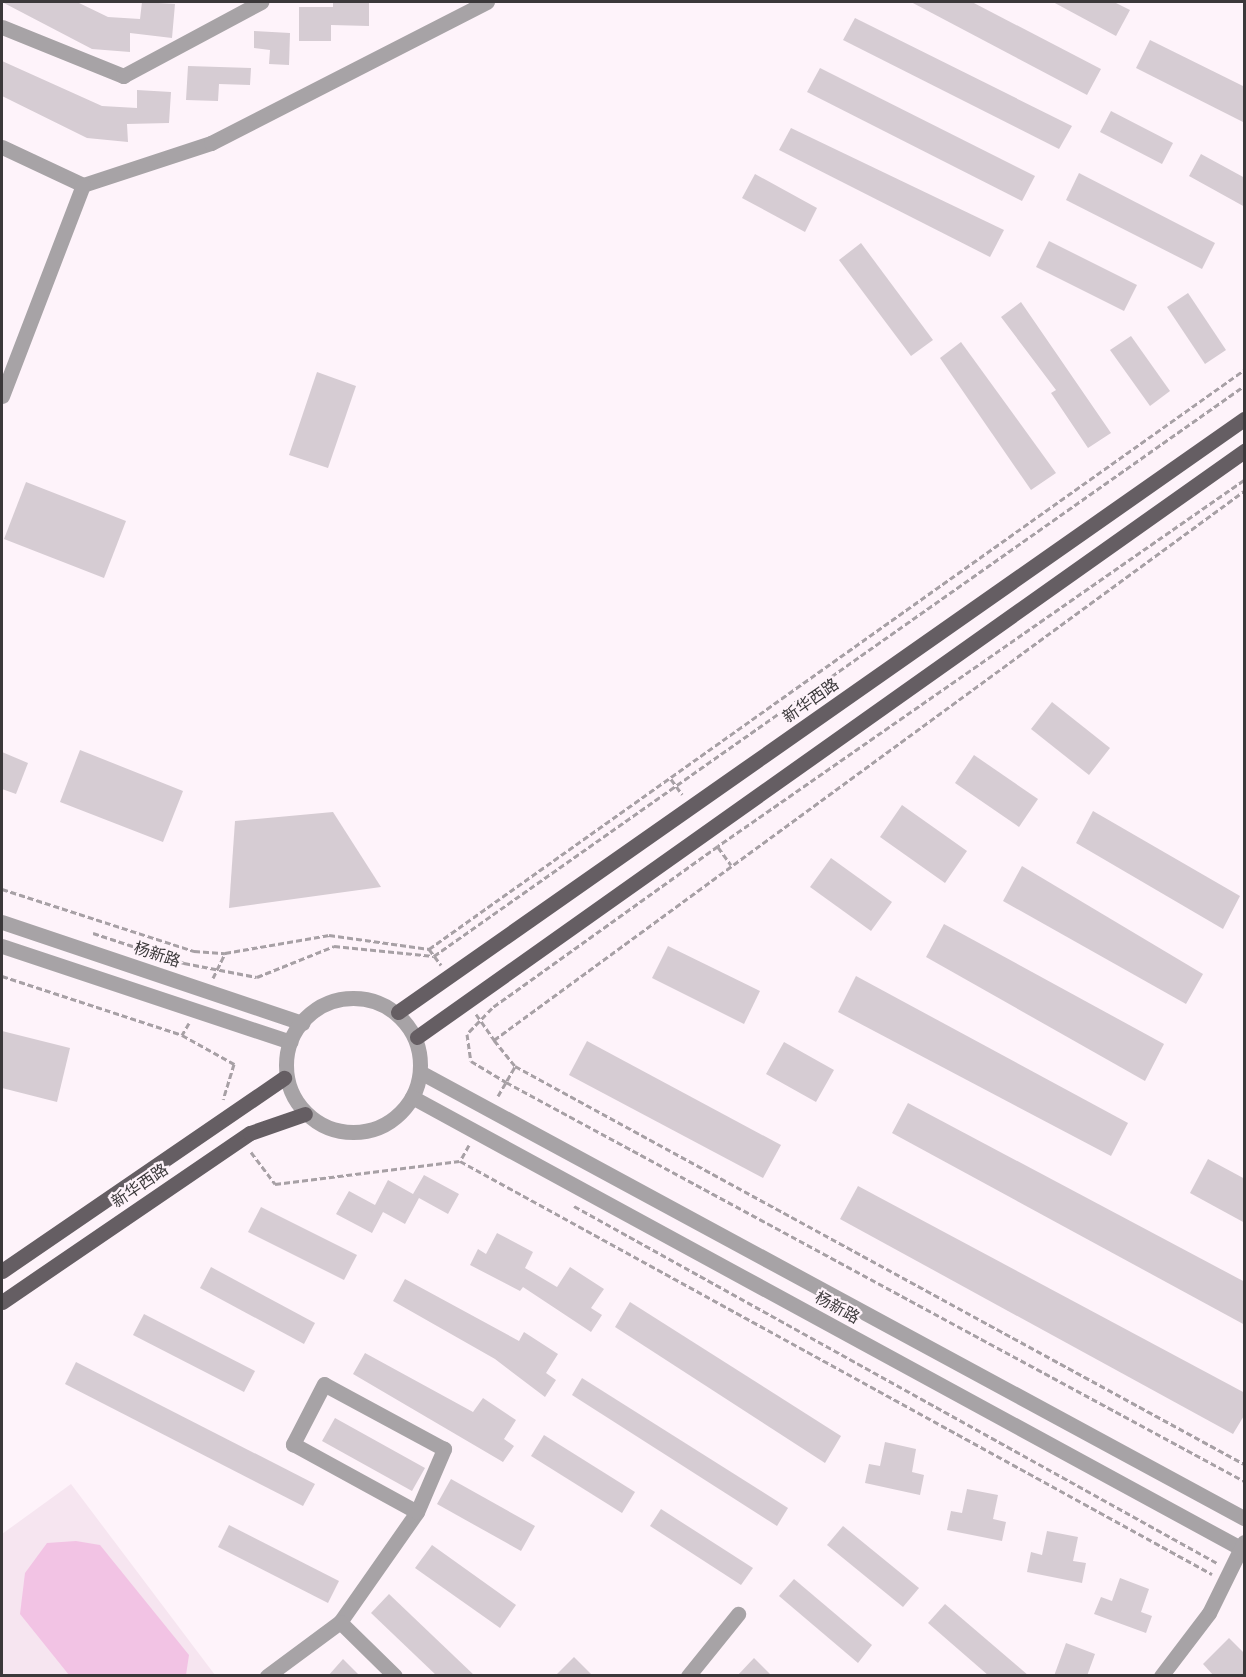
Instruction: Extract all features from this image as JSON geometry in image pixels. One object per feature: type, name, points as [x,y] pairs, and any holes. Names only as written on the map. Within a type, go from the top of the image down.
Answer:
[{"type":"main road","name":"新华西路","points":[[398,1012],[1245,419]]},
{"type":"main road","points":[[417,1037],[1245,451]]},
{"type":"main road","name":"新华西路","points":[[2,1271],[284,1078]]},
{"type":"main road","name":"新华西路","points":[[2,1302],[250,1133],[305,1114]]},
{"type":"street","points":[[2,27],[123,76],[261,2]]},
{"type":"street","points":[[459,2],[481,6]]},
{"type":"street","points":[[2,147],[83,185],[211,144],[481,6]]},
{"type":"street","points":[[2,396],[83,185]]},
{"type":"street","name":"杨新路","points":[[2,922],[302,1023]]},
{"type":"street","points":[[2,946],[290,1042]]},
{"type":"street","points":[[358,999],[398,1012],[417,1037],[420,1072],[412,1097],[400,1118],[375,1128],[319,1126],[305,1114],[284,1078],[290,1042],[302,1023],[326,1005],[358,999]]},
{"type":"street","name":"杨新路","points":[[420,1072],[1245,1518]]},
{"type":"street","name":"杨新路","points":[[412,1097],[473,1139],[1244,1547]]},
{"type":"street","points":[[267,1676],[340,1622],[417,1512],[444,1449],[324,1384],[293,1444],[417,1512]]},
{"type":"street","points":[[1161,1676],[1209,1613],[1244,1547]]},
{"type":"street","points":[[688,1676],[738,1614]]},
{"type":"street","points":[[340,1622],[395,1676]]},
{"type":"path","points":[[449,976],[429,948],[1245,370]]},
{"type":"path","points":[[83,930],[184,963],[257,977],[334,946],[434,957],[1245,386]]},
{"type":"path","points":[[1245,480],[728,840],[480,1020],[467,1034],[471,1061],[506,1082],[1245,1481]]},
{"type":"path","points":[[494,1040],[1245,492]]},
{"type":"path","points":[[2,889],[194,951],[225,953]]},
{"type":"path","points":[[2,976],[182,1035]]},
{"type":"path","points":[[467,1002],[515,1066],[1245,1464]]},
{"type":"path","points":[[490,1110],[515,1066]]},
{"type":"path","points":[[473,1139],[479,1151]]},
{"type":"path","points":[[473,1139],[460,1161],[1228,1575]]},
{"type":"path","points":[[571,1204],[1228,1575]]},
{"type":"shaded area","points":[[71,1484],[215,1675],[2,1675],[2,1534]]},
{"type":"shaded area","points":[[76,1541],[100,1545],[189,1655],[186,1675],[69,1675],[20,1614],[25,1573],[47,1543]]},
{"type":"building","points":[[2,2],[77,2],[108,17],[140,19],[142,2],[175,4],[172,38],[130,33],[130,52],[92,49]]},
{"type":"building","points":[[333,2],[369,2],[369,26],[331,25],[331,41],[299,41],[299,7],[333,7]]},
{"type":"building","points":[[911,2],[972,2],[1101,69],[1087,95]]},
{"type":"building","points":[[1053,2],[1114,2],[1130,10],[1116,36]]},
{"type":"building","points":[[855,18],[1072,126],[1059,149],[843,40]]},
{"type":"building","points":[[254,31],[290,33],[289,65],[269,64],[270,50],[254,48]]},
{"type":"building","points":[[1150,40],[1245,87],[1245,123],[1136,68]]},
{"type":"building","points":[[2,61],[102,106],[137,108],[137,90],[171,92],[169,123],[127,124],[128,142],[87,138],[2,96]]},
{"type":"building","points":[[188,66],[251,68],[250,85],[219,84],[218,101],[186,100]]},
{"type":"building","points":[[820,68],[1035,176],[1022,201],[807,92]]},
{"type":"building","points":[[1111,111],[1173,143],[1162,164],[1100,132]]},
{"type":"building","points":[[791,128],[1004,230],[990,257],[779,150]]},
{"type":"building","points":[[1201,154],[1245,178],[1245,207],[1189,176]]},
{"type":"building","points":[[1079,173],[1215,243],[1202,269],[1066,200]]},
{"type":"building","points":[[755,174],[817,208],[805,232],[742,198]]},
{"type":"building","points":[[1049,241],[1137,285],[1124,311],[1036,267]]},
{"type":"building","points":[[861,243],[933,340],[911,356],[839,260]]},
{"type":"building","points":[[1188,293],[1226,350],[1205,364],[1167,307]]},
{"type":"building","points":[[1021,302],[1111,433],[1088,448],[1051,393],[1056,390],[1001,317]]},
{"type":"building","points":[[1131,336],[1170,391],[1150,406],[1110,350]]},
{"type":"building","points":[[961,342],[1056,473],[1031,490],[940,358]]},
{"type":"building","points":[[317,372],[356,386],[328,468],[289,455]]},
{"type":"building","points":[[26,482],[126,521],[104,578],[4,539]]},
{"type":"building","points":[[1052,702],[1110,748],[1089,775],[1031,729]]},
{"type":"building","points":[[80,750],[183,791],[163,842],[60,802]]},
{"type":"building","points":[[2,752],[28,763],[16,794],[2,789]]},
{"type":"building","points":[[974,755],[1038,799],[1019,827],[955,783]]},
{"type":"building","points":[[902,805],[967,851],[945,883],[880,837]]},
{"type":"building","points":[[1093,811],[1240,896],[1223,929],[1076,843]]},
{"type":"building","points":[[333,812],[381,887],[229,908],[235,821]]},
{"type":"building","points":[[831,858],[892,902],[871,931],[810,887]]},
{"type":"building","points":[[1022,866],[1203,974],[1186,1004],[1003,901]]},
{"type":"building","points":[[944,924],[1164,1044],[1145,1081],[926,957]]},
{"type":"building","points":[[668,946],[760,991],[744,1024],[652,978]]},
{"type":"building","points":[[856,976],[1128,1123],[1111,1156],[838,1012]]},
{"type":"building","points":[[2,1031],[70,1048],[57,1102],[2,1088]]},
{"type":"building","points":[[587,1041],[781,1145],[763,1178],[569,1075]]},
{"type":"building","points":[[784,1042],[834,1070],[816,1102],[766,1074]]},
{"type":"building","points":[[908,1103],[1245,1282],[1245,1325],[892,1133]]},
{"type":"building","points":[[1208,1159],[1245,1179],[1245,1223],[1190,1193]]},
{"type":"building","points":[[424,1175],[459,1194],[448,1214],[419,1198],[405,1224],[383,1212],[372,1233],[336,1214],[349,1191],[375,1205],[388,1180],[413,1194]]},
{"type":"building","points":[[858,1186],[1245,1393],[1245,1414],[1233,1434],[840,1219]]},
{"type":"building","points":[[261,1207],[357,1255],[344,1280],[248,1232]]},
{"type":"building","points":[[497,1233],[533,1252],[525,1268],[557,1287],[570,1267],[604,1289],[591,1308],[602,1315],[591,1332],[523,1287],[520,1291],[470,1265],[478,1249],[486,1254]]},
{"type":"building","points":[[211,1267],[315,1323],[304,1344],[200,1288]]},
{"type":"building","points":[[405,1279],[519,1341],[524,1332],[558,1354],[546,1373],[556,1380],[545,1397],[495,1359],[393,1301]]},
{"type":"building","points":[[630,1302],[841,1436],[825,1463],[615,1327]]},
{"type":"building","points":[[144,1314],[255,1371],[244,1392],[133,1335]]},
{"type":"building","points":[[365,1353],[473,1412],[483,1398],[516,1420],[504,1439],[514,1446],[503,1462],[353,1374]]},
{"type":"building","points":[[76,1362],[315,1484],[303,1506],[65,1384]]},
{"type":"building","points":[[582,1378],[788,1508],[777,1526],[572,1395]]},
{"type":"building","points":[[335,1418],[425,1468],[412,1491],[322,1441]]},
{"type":"building","points":[[544,1435],[635,1492],[622,1513],[531,1456]]},
{"type":"building","points":[[885,1442],[916,1449],[912,1472],[924,1475],[920,1495],[865,1483],[869,1464],[880,1466]]},
{"type":"building","points":[[451,1479],[535,1526],[521,1551],[437,1504]]},
{"type":"building","points":[[967,1489],[998,1495],[993,1519],[1006,1522],[1002,1541],[947,1530],[951,1511],[962,1513]]},
{"type":"building","points":[[661,1509],[753,1568],[741,1585],[650,1526]]},
{"type":"building","points":[[229,1525],[339,1581],[328,1603],[218,1547]]},
{"type":"building","points":[[843,1526],[919,1588],[903,1607],[827,1545]]},
{"type":"building","points":[[1047,1531],[1078,1537],[1073,1561],[1086,1563],[1082,1583],[1027,1572],[1031,1552],[1042,1555]]},
{"type":"building","points":[[432,1545],[516,1605],[500,1628],[415,1568]]},
{"type":"building","points":[[1120,1578],[1149,1589],[1141,1612],[1152,1616],[1146,1633],[1094,1614],[1101,1597],[1112,1601]]},
{"type":"building","points":[[794,1579],[872,1645],[858,1663],[779,1596]]},
{"type":"building","points":[[389,1594],[475,1676],[437,1676],[371,1613]]},
{"type":"building","points":[[945,1604],[1029,1676],[989,1676],[928,1623]]},
{"type":"building","points":[[1229,1638],[1245,1654],[1245,1676],[1214,1676],[1203,1664]]},
{"type":"building","points":[[1066,1643],[1095,1654],[1087,1676],[1054,1676]]},
{"type":"building","points":[[574,1657],[593,1676],[555,1676]]},
{"type":"building","points":[[754,1658],[772,1676],[737,1676]]},
{"type":"building","points":[[343,1659],[360,1676],[328,1676]]}]
